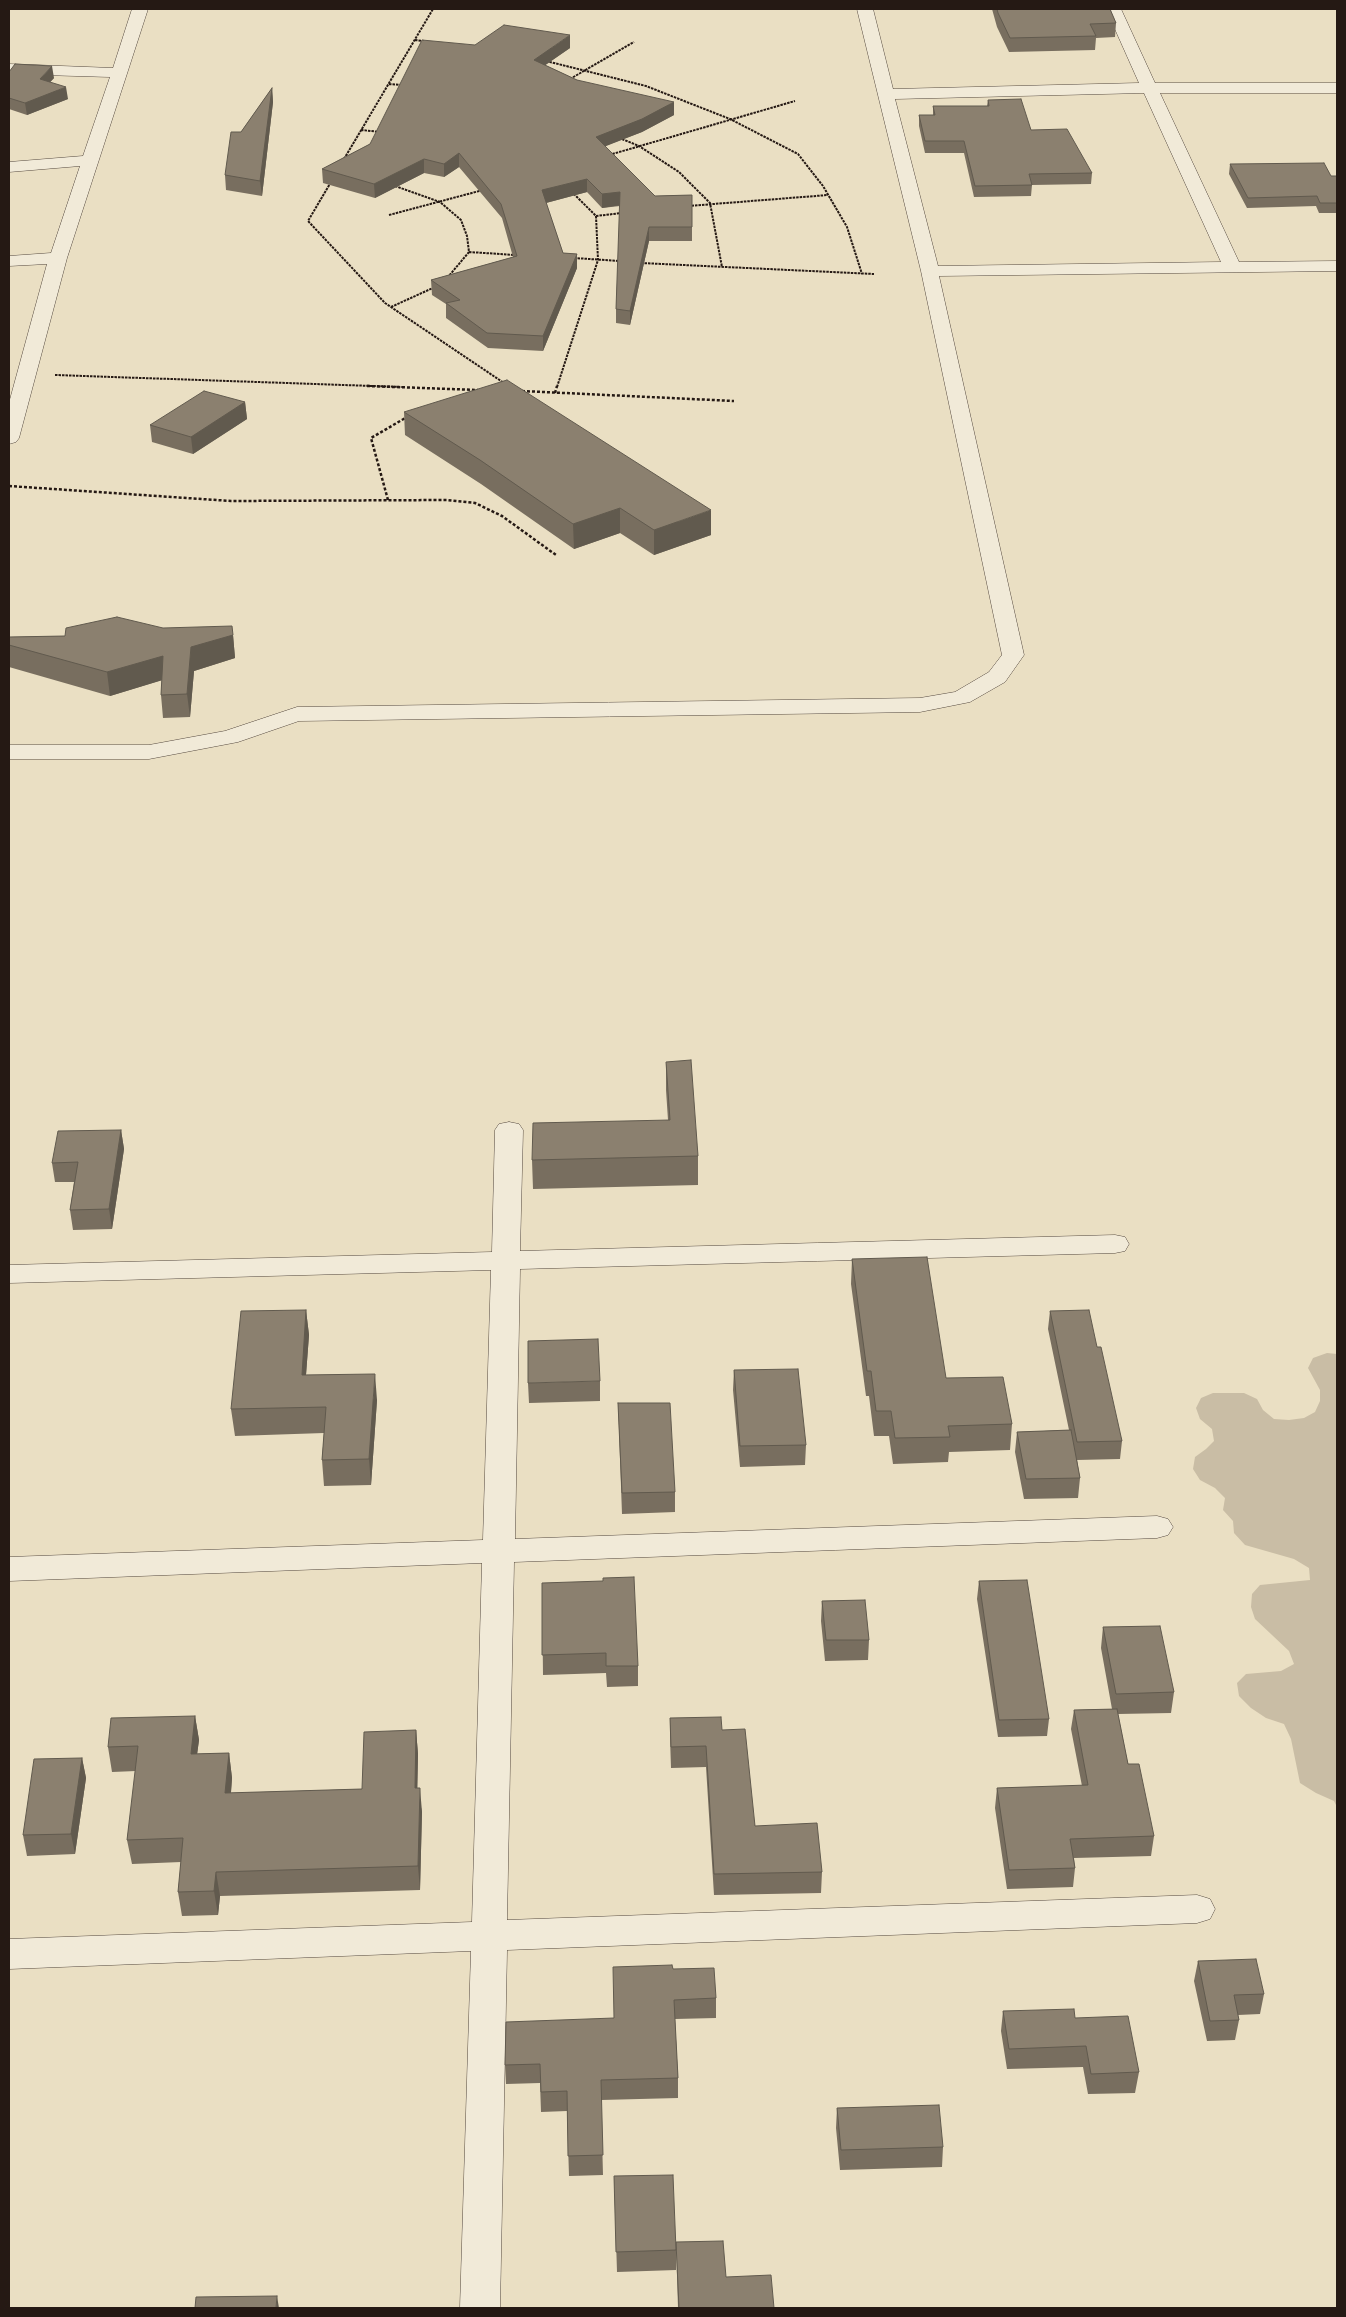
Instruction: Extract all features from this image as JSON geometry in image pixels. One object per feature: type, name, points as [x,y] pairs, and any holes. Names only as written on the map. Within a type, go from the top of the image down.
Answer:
[{"type":"street","points":[[9,438],[18,375],[92,160],[140,9]]},
{"type":"street","points":[[9,752],[149,752],[230,737],[297,714],[920,705],[962,697],[996,676],[1013,655],[931,283],[930,271],[865,9]]},
{"type":"street","points":[[1113,9],[1232,267]]},
{"type":"street","points":[[9,69],[119,73]]},
{"type":"street","points":[[886,94],[1149,88],[1337,88]]},
{"type":"street","points":[[9,167],[92,160]]},
{"type":"street","points":[[9,261],[58,258]]},
{"type":"street","points":[[930,271],[1337,266]]},
{"type":"street","points":[[480,2308],[509,1130]]},
{"type":"street","points":[[9,1274],[1115,1244]]},
{"type":"street","points":[[9,1569],[1157,1527]]},
{"type":"street","points":[[9,1954],[1197,1909]]},
{"type":"path","points":[[344,160],[433,9]]},
{"type":"path","points":[[414,40],[424,41]]},
{"type":"path","points":[[570,80],[634,42]]},
{"type":"path","points":[[545,61],[646,86],[730,119],[798,154],[828,195],[847,227],[862,274]]},
{"type":"path","points":[[389,84],[407,86]]},
{"type":"path","points":[[601,157],[795,101]]},
{"type":"path","points":[[361,130],[388,133]]},
{"type":"path","points":[[622,139],[639,146],[679,172],[710,203],[722,268]]},
{"type":"path","points":[[336,174],[308,221],[391,307],[508,386]]},
{"type":"path","points":[[400,180],[391,185],[440,202],[461,220],[467,236],[469,252],[451,275],[443,280]]},
{"type":"path","points":[[390,216],[487,189]]},
{"type":"path","points":[[555,393],[598,260],[596,216],[572,193]]},
{"type":"path","points":[[681,206],[828,195]]},
{"type":"path","points":[[596,216],[624,213]]},
{"type":"path","points":[[469,252],[518,255]]},
{"type":"path","points":[[568,258],[626,262]]},
{"type":"path","points":[[636,262],[722,268],[874,274]]},
{"type":"path","points":[[391,307],[427,292],[435,286]]},
{"type":"path","points":[[18,375],[487,390]]},
{"type":"path","points":[[468,393],[477,390]]},
{"type":"path","points":[[516,391],[734,401]]},
{"type":"path","points":[[388,500],[371,438],[412,414]]},
{"type":"path","points":[[9,486],[232,501],[447,500],[476,503],[502,516],[556,555]]},
{"type":"shaded area","points":[[1327,1353],[1337,1354],[1337,1807],[1334,1801],[1300,1783],[1291,1739],[1284,1724],[1266,1718],[1251,1708],[1239,1696],[1237,1683],[1246,1674],[1281,1671],[1294,1664],[1289,1651],[1255,1619],[1251,1607],[1252,1594],[1260,1585],[1310,1580],[1309,1568],[1294,1559],[1245,1545],[1234,1533],[1233,1521],[1223,1510],[1225,1498],[1215,1488],[1200,1480],[1193,1469],[1195,1457],[1214,1441],[1212,1429],[1200,1419],[1196,1408],[1201,1398],[1213,1393],[1244,1393],[1257,1399],[1263,1410],[1274,1419],[1304,1418],[1315,1412],[1320,1401],[1320,1390],[1308,1368],[1313,1358]]},
{"type":"building","points":[[997,9],[1110,9],[1116,23],[1090,24],[1096,36],[1010,38]]},
{"type":"building","points":[[504,25],[570,35],[534,60],[577,80],[674,102],[642,119],[596,137],[655,196],[692,195],[692,227],[649,227],[630,311],[616,309],[620,192],[602,194],[587,179],[542,190],[563,253],[577,254],[543,336],[487,333],[446,303],[460,300],[431,280],[517,256],[501,204],[459,153],[444,164],[424,159],[374,184],[322,169],[370,144],[422,40],[475,45]]},
{"type":"building","points":[[15,64],[52,66],[40,79],[66,87],[25,103],[9,98],[9,72]]},
{"type":"building","points":[[272,88],[260,181],[225,175],[231,132],[241,132]]},
{"type":"building","points":[[1021,99],[1031,130],[1067,129],[1092,173],[1029,174],[1032,185],[975,186],[964,141],[925,141],[919,115],[935,115],[933,106],[989,106],[988,100]]},
{"type":"building","points":[[1324,163],[1331,176],[1337,176],[1337,203],[1320,203],[1317,196],[1248,198],[1230,164]]},
{"type":"building","points":[[507,380],[711,510],[654,530],[620,508],[573,524],[480,460],[404,412]]},
{"type":"building","points":[[204,391],[245,402],[191,437],[150,425]]},
{"type":"building","points":[[117,617],[163,628],[232,626],[233,635],[191,647],[187,694],[161,695],[163,656],[107,672],[9,645],[9,637],[65,636],[66,628]]},
{"type":"building","points":[[691,1060],[698,1156],[532,1160],[533,1123],[670,1120],[666,1062]]},
{"type":"building","points":[[121,1130],[109,1209],[70,1210],[78,1162],[52,1163],[58,1131]]},
{"type":"building","points":[[927,1257],[946,1378],[1003,1377],[1012,1424],[948,1426],[950,1437],[895,1438],[891,1411],[876,1411],[871,1371],[867,1371],[852,1259]]},
{"type":"building","points":[[306,1310],[302,1375],[375,1374],[369,1459],[322,1460],[326,1407],[231,1409],[241,1311]]},
{"type":"building","points":[[1089,1310],[1097,1347],[1101,1347],[1122,1441],[1077,1442],[1050,1311]]},
{"type":"building","points":[[598,1339],[600,1381],[528,1383],[528,1341]]},
{"type":"building","points":[[798,1369],[806,1445],[740,1446],[734,1370]]},
{"type":"building","points":[[618,1403],[670,1403],[675,1492],[622,1493]]},
{"type":"building","points":[[1071,1430],[1080,1478],[1026,1479],[1017,1432]]},
{"type":"building","points":[[634,1577],[638,1666],[606,1666],[606,1653],[542,1655],[542,1583],[603,1581],[603,1578]]},
{"type":"building","points":[[1027,1580],[1049,1719],[999,1720],[979,1581]]},
{"type":"building","points":[[865,1600],[869,1640],[826,1640],[822,1601]]},
{"type":"building","points":[[1160,1626],[1174,1692],[1116,1694],[1103,1627]]},
{"type":"building","points":[[1117,1709],[1128,1764],[1139,1764],[1154,1836],[1070,1839],[1075,1868],[1009,1870],[997,1788],[1088,1785],[1074,1710]]},
{"type":"building","points":[[195,1716],[191,1754],[229,1753],[225,1793],[362,1789],[364,1732],[416,1730],[415,1788],[420,1788],[418,1866],[216,1872],[214,1891],[178,1892],[183,1838],[127,1840],[138,1746],[108,1747],[111,1718]]},
{"type":"building","points":[[721,1717],[722,1730],[745,1729],[755,1826],[817,1823],[822,1872],[714,1874],[706,1746],[671,1747],[670,1718]]},
{"type":"building","points":[[82,1758],[71,1834],[23,1835],[34,1759]]},
{"type":"building","points":[[1256,1959],[1264,1994],[1234,1995],[1239,2020],[1210,2021],[1198,1961]]},
{"type":"building","points":[[672,1965],[673,1969],[714,1968],[716,1998],[674,2000],[678,2078],[601,2080],[603,2155],[568,2156],[567,2091],[541,2092],[540,2064],[505,2065],[506,2022],[614,2018],[613,1967]]},
{"type":"building","points":[[1074,2009],[1075,2018],[1128,2016],[1139,2072],[1091,2074],[1086,2046],[1009,2049],[1003,2011]]},
{"type":"building","points":[[939,2105],[943,2147],[841,2150],[837,2108]]},
{"type":"building","points":[[673,2175],[676,2250],[616,2252],[614,2176]]},
{"type":"building","points":[[723,2241],[726,2277],[771,2275],[774,2308],[679,2308],[676,2242]]},
{"type":"building","points":[[277,2296],[276,2308],[195,2308],[196,2297]]}]
